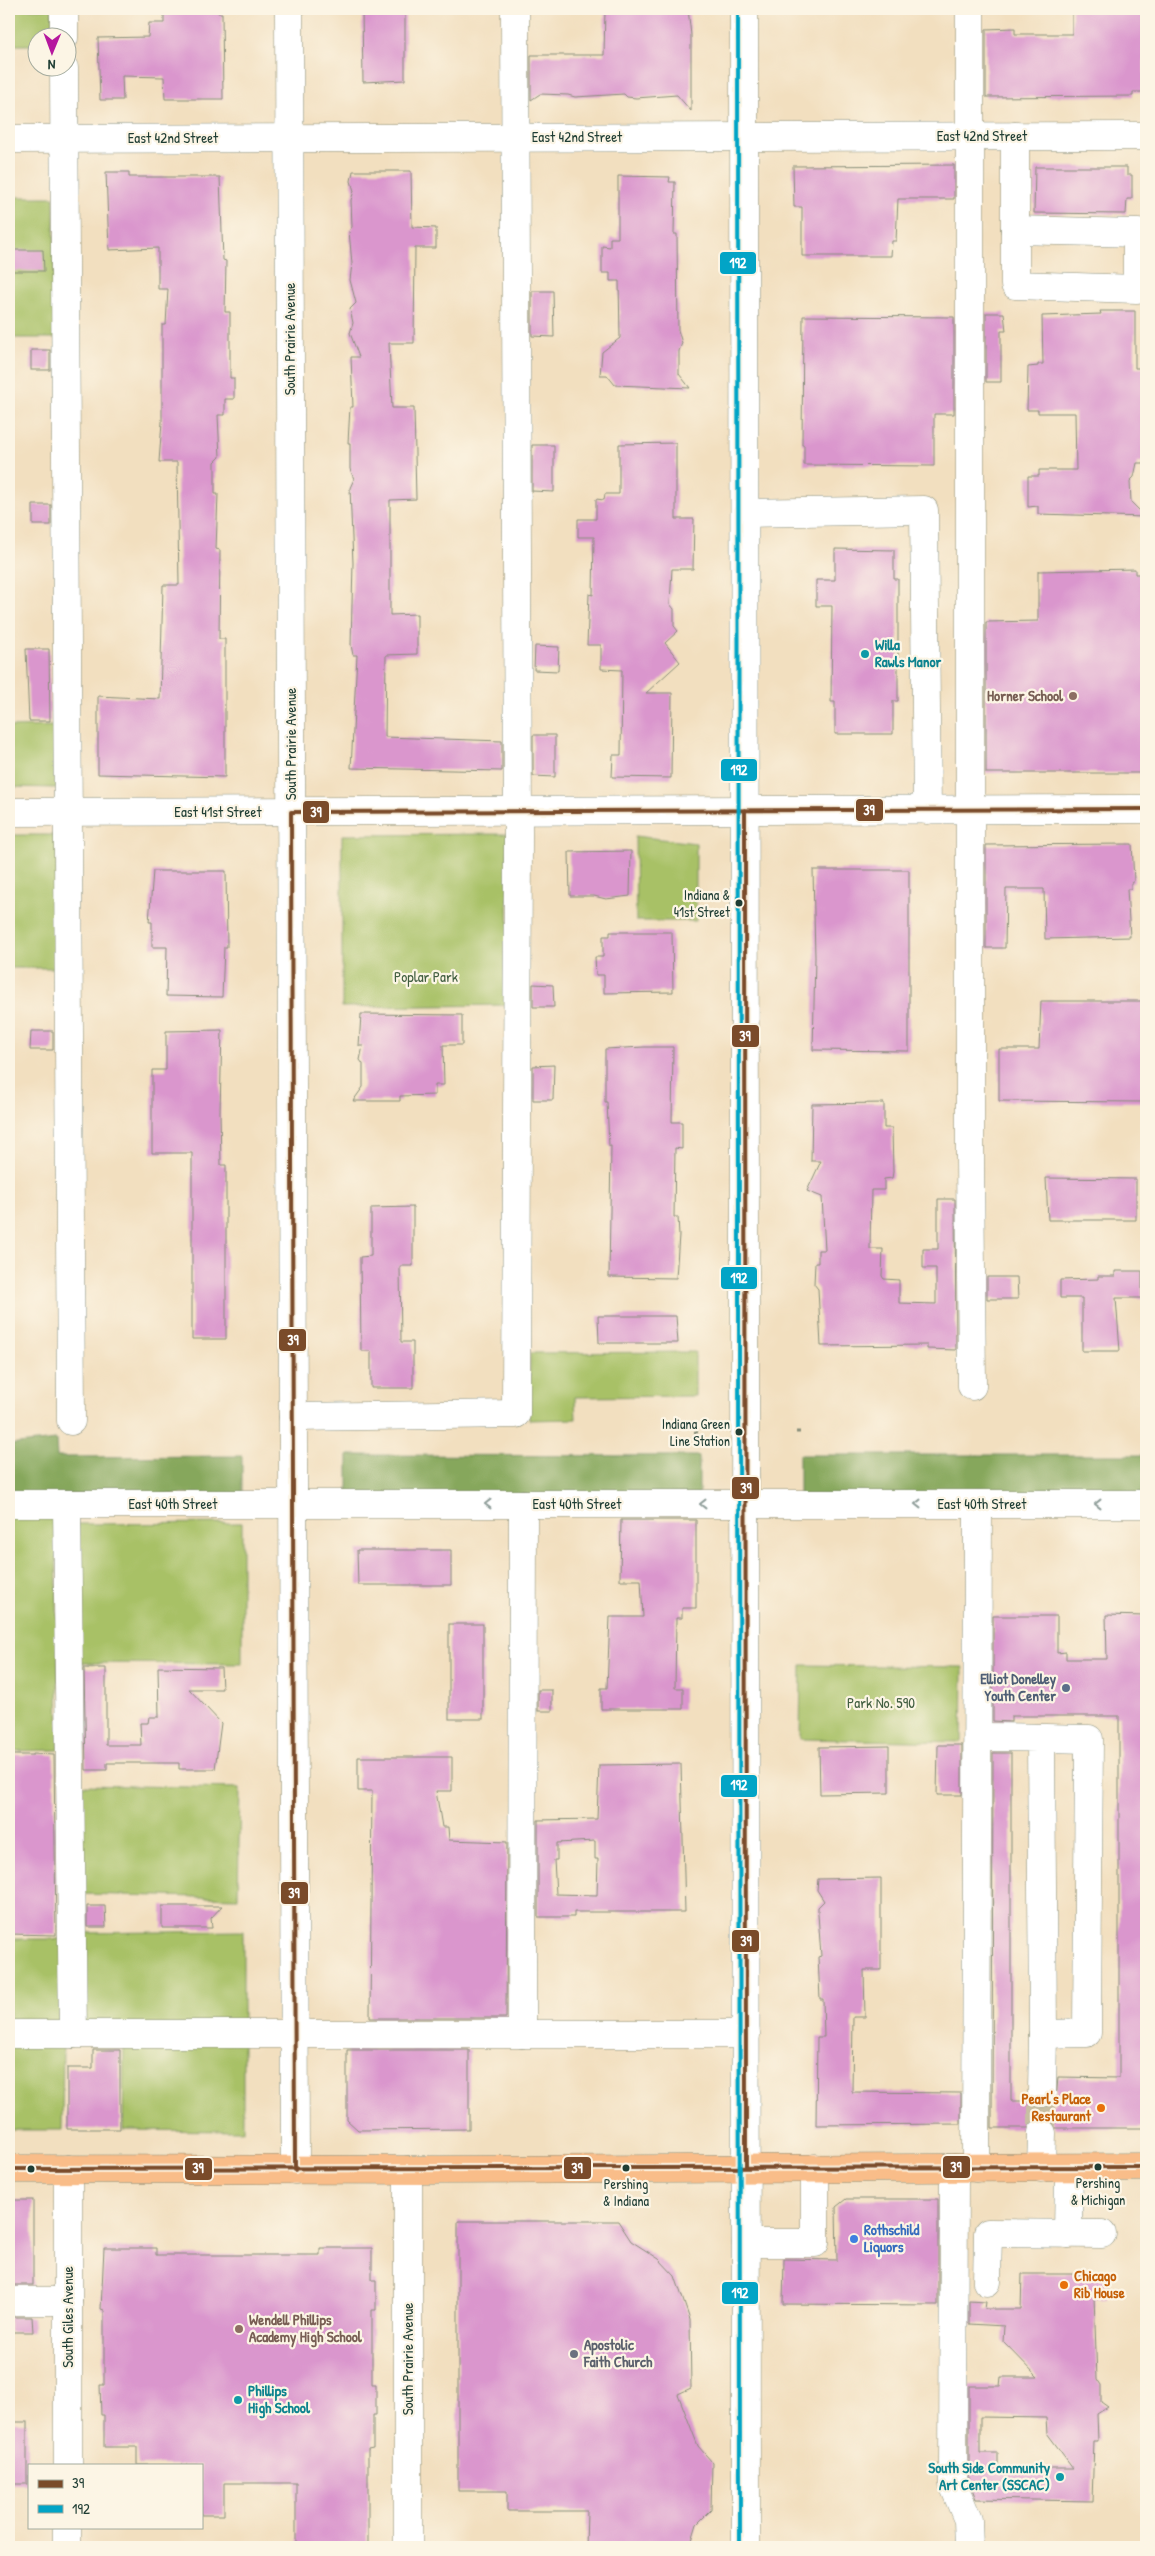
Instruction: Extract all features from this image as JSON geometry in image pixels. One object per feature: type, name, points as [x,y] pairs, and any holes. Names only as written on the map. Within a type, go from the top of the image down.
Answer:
[{"type":"main road","points":[[9,2168],[408,2170],[1146,2167]]},
{"type":"street","points":[[64,9],[64,28]]},
{"type":"street","name":"South Prairie Avenue","points":[[289,9],[295,2170]]},
{"type":"street","points":[[292,1417],[516,1414],[518,811],[516,9]]},
{"type":"street","points":[[744,9],[746,2547]]},
{"type":"street","points":[[970,9],[972,1386]]},
{"type":"street","points":[[64,78],[71,1421]]},
{"type":"street","points":[[1015,136],[1015,230],[1015,285],[1137,289],[1142,243],[1138,233],[1015,230]]},
{"type":"street","name":"East 42nd Street","points":[[9,139],[1146,136]]},
{"type":"street","points":[[745,513],[924,510],[926,810]]},
{"type":"street","name":"East 41st Street","points":[[9,812],[1146,809]]},
{"type":"street","name":"East 40th Street","points":[[9,1504],[1146,1504]]},
{"type":"street","points":[[67,1504],[73,2034]]},
{"type":"street","points":[[522,2034],[523,1504]]},
{"type":"street","points":[[969,2547],[968,2520],[953,2484],[978,1737],[978,1504]]},
{"type":"street","points":[[978,1737],[1089,1739],[1087,2033],[1043,2034]]},
{"type":"street","points":[[1041,1738],[1042,2093]]},
{"type":"street","points":[[9,2034],[746,2034]]},
{"type":"street","points":[[1041,2168],[1042,2133]]},
{"type":"street","points":[[746,2243],[815,2243],[816,2168]]},
{"type":"street","points":[[1068,2234],[1069,2168]]},
{"type":"street","name":"South Giles Avenue","points":[[68,2169],[68,2464]]},
{"type":"street","name":"South Prairie Avenue","points":[[408,2170],[408,2547]]},
{"type":"street","points":[[987,2282],[988,2232],[1102,2234]]},
{"type":"street","points":[[9,2301],[68,2301]]},
{"type":"street","points":[[68,2528],[68,2547]]},
{"type":"path","points":[[694,1432],[701,1432]]},
{"type":"path","points":[[796,1432],[803,1432]]},
{"type":"green space","points":[[9,9],[52,9],[52,28],[28,28],[28,45],[9,45]]},
{"type":"green space","points":[[9,197],[54,197],[55,338],[9,338]]},
{"type":"green space","points":[[57,726],[57,788],[9,787],[9,727]]},
{"type":"green space","name":"Poplar Park","points":[[507,834],[510,1005],[342,1007],[342,835]]},
{"type":"green space","points":[[9,835],[57,835],[57,968],[9,968]]},
{"type":"green space","points":[[635,836],[696,843],[696,921],[636,921]]},
{"type":"green space","points":[[695,1352],[695,1396],[575,1397],[576,1419],[529,1420],[530,1353]]},
{"type":"green space","points":[[56,1440],[57,1457],[242,1456],[242,1494],[9,1495],[9,1445]]},
{"type":"green space","points":[[348,1455],[699,1456],[699,1495],[348,1495]]},
{"type":"green space","points":[[799,1455],[1145,1455],[1145,1497],[799,1495]]},
{"type":"green space","points":[[56,1516],[59,1750],[9,1751],[9,1517]]},
{"type":"green space","points":[[242,1523],[242,1664],[78,1663],[75,1524]]},
{"type":"green space","name":"Park No. 590","points":[[801,1665],[963,1667],[962,1742],[800,1739]]},
{"type":"green space","points":[[80,1785],[240,1788],[238,1898],[81,1894]]},
{"type":"green space","points":[[243,1931],[243,2027],[78,2025],[78,1933]]},
{"type":"green space","points":[[9,1939],[67,1939],[67,2027],[9,2027]]},
{"type":"green space","points":[[124,2038],[243,2040],[243,2131],[123,2130]]},
{"type":"green space","points":[[9,2041],[63,2042],[62,2130],[9,2130]]},
{"type":"building","points":[[164,9],[218,9],[218,13],[222,13],[223,99],[165,99],[164,77],[122,76],[123,100],[100,100],[98,38],[148,37],[149,23],[164,23]]},
{"type":"building","points":[[362,9],[405,9],[405,80],[363,82]]},
{"type":"building","points":[[605,9],[688,9],[691,35],[691,111],[677,95],[636,98],[627,97],[624,94],[575,97],[540,94],[531,100],[531,55],[604,55]]},
{"type":"building","points":[[1072,9],[1144,9],[1144,92],[1133,92],[1133,96],[986,97],[986,29],[1015,28],[1015,34],[1072,34]]},
{"type":"building","points":[[954,165],[954,199],[898,199],[896,241],[892,241],[891,256],[802,256],[802,207],[794,207],[793,166]]},
{"type":"building","points":[[1035,167],[1127,167],[1127,175],[1132,175],[1132,199],[1127,199],[1126,214],[1034,213]]},
{"type":"building","points":[[353,171],[411,171],[412,227],[436,228],[436,248],[415,248],[414,343],[389,343],[392,408],[414,408],[416,499],[390,500],[390,615],[417,614],[417,654],[386,655],[385,737],[502,741],[502,771],[351,768],[357,655],[353,655],[351,645],[353,563],[350,488],[354,479],[350,469],[350,443],[348,443],[350,407],[353,407],[351,357],[359,357],[350,333],[353,323],[350,309],[356,303],[350,280],[352,264],[349,231],[352,227],[351,200],[354,191],[351,181]]},
{"type":"building","points":[[106,172],[129,172],[129,177],[220,177],[223,260],[226,261],[225,312],[230,312],[230,378],[234,378],[234,399],[225,399],[225,415],[218,415],[220,457],[215,462],[215,494],[218,494],[216,549],[220,550],[219,639],[225,639],[225,777],[98,774],[98,696],[160,699],[163,585],[179,585],[177,462],[159,462],[162,422],[162,325],[166,325],[168,289],[158,289],[158,248],[109,250]]},
{"type":"building","points":[[618,176],[670,177],[669,182],[675,182],[674,234],[677,234],[678,330],[682,343],[679,351],[679,374],[690,388],[615,385],[607,375],[600,375],[602,352],[620,338],[619,281],[610,281],[610,273],[602,273],[602,246],[610,247],[610,238],[618,238]]},
{"type":"building","points":[[9,250],[43,250],[44,271],[9,271]]},
{"type":"building","points":[[532,291],[553,291],[554,337],[532,336]]},
{"type":"building","points":[[1100,311],[1135,311],[1135,368],[1145,368],[1145,409],[1143,409],[1144,463],[1137,463],[1134,477],[1130,481],[1131,502],[1146,517],[1038,514],[1038,506],[1028,507],[1028,476],[1039,476],[1039,470],[1076,470],[1075,413],[1038,413],[1038,410],[1027,410],[1028,367],[1043,364],[1042,316],[1101,314]]},
{"type":"building","points":[[986,313],[1004,313],[1006,331],[1001,331],[1001,382],[986,382]]},
{"type":"building","points":[[803,316],[954,317],[954,414],[934,414],[934,466],[804,465],[804,445],[802,445]]},
{"type":"building","points":[[31,350],[50,350],[50,370],[31,370]]},
{"type":"building","points":[[676,443],[676,519],[694,519],[693,569],[672,569],[670,604],[674,609],[674,626],[678,631],[665,643],[680,662],[646,693],[672,693],[671,778],[612,777],[613,755],[621,755],[622,670],[601,669],[601,645],[587,645],[589,594],[593,595],[594,537],[578,537],[578,519],[596,519],[596,499],[604,500],[605,494],[619,494],[619,444]]},
{"type":"building","points":[[532,445],[554,445],[554,492],[532,491]]},
{"type":"building","points":[[33,505],[51,505],[51,525],[33,525]]},
{"type":"building","name":"Willa Rawls Manor","points":[[835,549],[894,550],[894,579],[898,579],[898,701],[893,701],[893,734],[835,734],[835,702],[831,702],[832,606],[816,606],[816,580],[835,580]]},
{"type":"building","points":[[1135,569],[1135,574],[1146,574],[1145,773],[986,773],[986,622],[1038,621],[1038,571]]},
{"type":"building","points":[[535,646],[559,647],[558,671],[534,670]]},
{"type":"building","points":[[26,649],[49,649],[50,721],[29,721]]},
{"type":"building","points":[[533,735],[555,735],[555,777],[533,776]]},
{"type":"building","points":[[1132,844],[1134,881],[1131,883],[1131,889],[1127,889],[1130,937],[1045,939],[1044,889],[1006,889],[1005,948],[986,948],[986,845]]},
{"type":"building","points":[[631,851],[630,896],[606,899],[594,896],[570,896],[569,852]]},
{"type":"building","points":[[813,870],[909,870],[909,1051],[813,1050],[815,957]]},
{"type":"building","points":[[153,871],[226,871],[227,947],[224,947],[222,997],[166,996],[167,947],[152,947],[152,922],[149,922]]},
{"type":"building","points":[[610,932],[672,932],[673,992],[604,993],[604,975],[596,975],[595,957],[603,957],[603,936],[610,936]]},
{"type":"building","points":[[533,984],[553,985],[554,1007],[533,1007]]},
{"type":"building","points":[[1041,1001],[1146,1001],[1146,1102],[999,1101],[999,1049],[1039,1049]]},
{"type":"building","points":[[361,1014],[462,1015],[462,1045],[443,1045],[444,1085],[435,1085],[435,1095],[400,1096],[400,1101],[353,1101],[363,1087],[363,1064],[360,1060],[363,1046],[359,1046]]},
{"type":"building","points":[[222,1030],[220,1112],[221,1165],[226,1165],[226,1339],[192,1339],[192,1153],[152,1153],[152,1070],[166,1070],[166,1031]]},
{"type":"building","points":[[31,1031],[53,1031],[53,1050],[30,1050]]},
{"type":"building","points":[[673,1047],[672,1122],[682,1122],[682,1149],[675,1148],[674,1217],[678,1217],[679,1235],[676,1278],[609,1277],[611,1146],[609,1146],[607,1102],[605,1102],[605,1049]]},
{"type":"building","points":[[554,1065],[553,1100],[533,1100],[533,1066]]},
{"type":"building","points":[[884,1103],[884,1128],[892,1128],[893,1172],[892,1178],[884,1179],[884,1190],[871,1190],[870,1249],[883,1249],[882,1276],[884,1279],[899,1280],[899,1303],[936,1304],[936,1268],[923,1268],[923,1249],[938,1249],[938,1199],[955,1199],[956,1350],[927,1349],[927,1345],[821,1346],[818,1289],[814,1284],[815,1263],[818,1263],[818,1250],[825,1250],[822,1197],[807,1191],[821,1161],[811,1161],[812,1104]]},
{"type":"building","points":[[1046,1178],[1136,1179],[1136,1220],[1048,1220]]},
{"type":"building","points":[[413,1207],[413,1266],[400,1266],[401,1342],[413,1342],[413,1388],[371,1388],[371,1351],[361,1351],[360,1257],[371,1256],[371,1208]]},
{"type":"building","points":[[1115,1271],[1142,1271],[1142,1298],[1116,1298],[1120,1351],[1082,1351],[1082,1298],[1060,1298],[1060,1280],[1098,1279],[1098,1276],[1115,1276]]},
{"type":"building","points":[[987,1277],[1017,1277],[1018,1299],[987,1299]]},
{"type":"building","points":[[598,1316],[676,1316],[678,1343],[599,1343]]},
{"type":"building","points":[[621,1520],[696,1520],[696,1608],[682,1608],[682,1618],[676,1618],[675,1688],[683,1688],[683,1709],[601,1709],[601,1688],[607,1688],[610,1617],[643,1617],[641,1580],[620,1580]]},
{"type":"building","points":[[357,1550],[451,1550],[451,1585],[358,1585]]},
{"type":"building","points":[[1106,1615],[1146,1616],[1145,2128],[1056,2128],[1051,2120],[1042,2117],[1034,2120],[1028,2128],[992,2128],[993,1753],[1011,1753],[1011,2101],[1029,2101],[1034,2107],[1042,2109],[1056,2101],[1058,2077],[1119,2078],[1119,1716],[1011,1716],[1011,1722],[993,1721],[993,1616],[1057,1616],[1057,1653],[1066,1652],[1066,1659],[1107,1659]]},
{"type":"building","points":[[449,1624],[483,1624],[483,1719],[449,1719]]},
{"type":"building","points":[[158,1667],[221,1668],[222,1689],[189,1689],[221,1723],[215,1769],[179,1769],[179,1763],[107,1763],[107,1770],[86,1770],[84,1668],[106,1668],[106,1745],[141,1745],[140,1723],[148,1723],[149,1717],[159,1717]]},
{"type":"building","points":[[538,1690],[552,1690],[552,1711],[538,1711]]},
{"type":"building","points":[[938,1745],[962,1745],[962,1795],[937,1795]]},
{"type":"building","points":[[889,1746],[889,1793],[820,1794],[819,1747]]},
{"type":"building","points":[[9,1755],[54,1755],[56,1935],[9,1934]]},
{"type":"building","points":[[358,1757],[452,1757],[452,1791],[436,1791],[442,1827],[448,1827],[449,1840],[507,1842],[506,2018],[370,2018],[372,1791],[358,1791]]},
{"type":"building","points":[[681,1764],[685,1912],[574,1912],[574,1917],[538,1917],[538,1820],[597,1819],[599,1765]],"holes":[[[595,1841],[595,1859],[598,1859],[597,1895],[556,1894],[554,1860],[557,1860],[557,1843]]]},
{"type":"building","points":[[881,1878],[881,1970],[864,1970],[865,2017],[853,2017],[852,2092],[961,2093],[961,2124],[816,2125],[817,2037],[824,2037],[823,1999],[820,1999],[818,1957],[821,1956],[818,1907],[824,1901],[817,1890],[818,1879]]},
{"type":"building","points":[[87,1906],[105,1906],[106,1927],[87,1927]]},
{"type":"building","points":[[162,1906],[222,1906],[211,1918],[212,1928],[162,1928]]},
{"type":"building","points":[[93,2050],[120,2050],[120,2129],[67,2129],[67,2068],[93,2068]]},
{"type":"building","points":[[347,2050],[469,2050],[469,2129],[358,2130],[347,2120]]},
{"type":"building","points":[[846,2199],[938,2199],[938,2305],[783,2304],[784,2259],[837,2260],[836,2207]]},
{"type":"building","points":[[9,2200],[33,2200],[33,2285],[9,2285]]},
{"type":"building","name":"Apostolic Faith Church","points":[[458,2221],[618,2221],[631,2241],[659,2259],[675,2276],[690,2320],[691,2388],[678,2394],[698,2446],[712,2462],[711,2510],[697,2524],[690,2547],[586,2547],[587,2511],[507,2511],[507,2491],[458,2491]]},
{"type":"building","name":"Wendell Phillips Academy High School","points":[[104,2248],[156,2248],[156,2255],[320,2255],[320,2248],[372,2248],[372,2280],[376,2280],[376,2310],[372,2310],[372,2384],[376,2384],[376,2415],[373,2415],[373,2448],[368,2449],[368,2547],[296,2547],[296,2483],[224,2483],[224,2515],[202,2515],[202,2464],[137,2464],[137,2447],[104,2447],[104,2415],[101,2415],[100,2385],[104,2385],[104,2310],[101,2309]]},
{"type":"building","points":[[1022,2274],[1107,2274],[1107,2297],[1094,2297],[1097,2379],[1101,2385],[1101,2402],[1108,2407],[1097,2414],[1098,2441],[1094,2441],[1092,2501],[976,2499],[969,2481],[969,2386],[1000,2386],[1001,2377],[1038,2377],[1003,2341],[1004,2326],[969,2324],[969,2301],[986,2302],[985,2309],[1021,2309]],"holes":[[[980,2417],[1046,2418],[1047,2433],[1073,2468],[998,2468],[998,2453],[980,2453]]]},
{"type":"building","points":[[9,2317],[32,2317],[33,2332],[9,2332]]},
{"type":"building","points":[[9,2422],[27,2422],[27,2484],[9,2484]]},
{"type":"tunnel","points":[[1042,2093],[1042,2133]]},
{"type":"transit line","name":"192","points":[[738,9],[740,2547]]},
{"type":"transit line","name":"39","points":[[295,2170],[291,812],[1146,809]]},
{"type":"transit line","name":"39","points":[[745,810],[746,2167]]},
{"type":"transit line","name":"39","points":[[9,2169],[1146,2167]]},
{"type":"place","name":"Willa Rawls Manor","points":[[865,654]]},
{"type":"place","name":"Horner School","points":[[1073,696]]},
{"type":"place","name":"Indiana & 41st Street","points":[[739,903]]},
{"type":"place","name":"Indiana Green Line Station","points":[[739,1432]]},
{"type":"place","name":"Elliot Donelley Youth Center","points":[[1066,1688]]},
{"type":"place","name":"Pearl's Place Restaurant","points":[[1101,2108]]},
{"type":"place","name":"Pershing & Michigan","points":[[1098,2167]]},
{"type":"place","name":"Pershing & Indiana","points":[[626,2168]]},
{"type":"place","name":"Rothschild Liquors","points":[[854,2239]]},
{"type":"place","name":"Chicago Rib House","points":[[1064,2285]]},
{"type":"place","name":"Wendell Phillips Academy High School","points":[[239,2329]]},
{"type":"place","name":"Apostolic Faith Church","points":[[574,2354]]},
{"type":"place","name":"Phillips High School","points":[[238,2400]]},
{"type":"place","name":"South Side Community Art Center (SSCAC)","points":[[1060,2477]]}]
